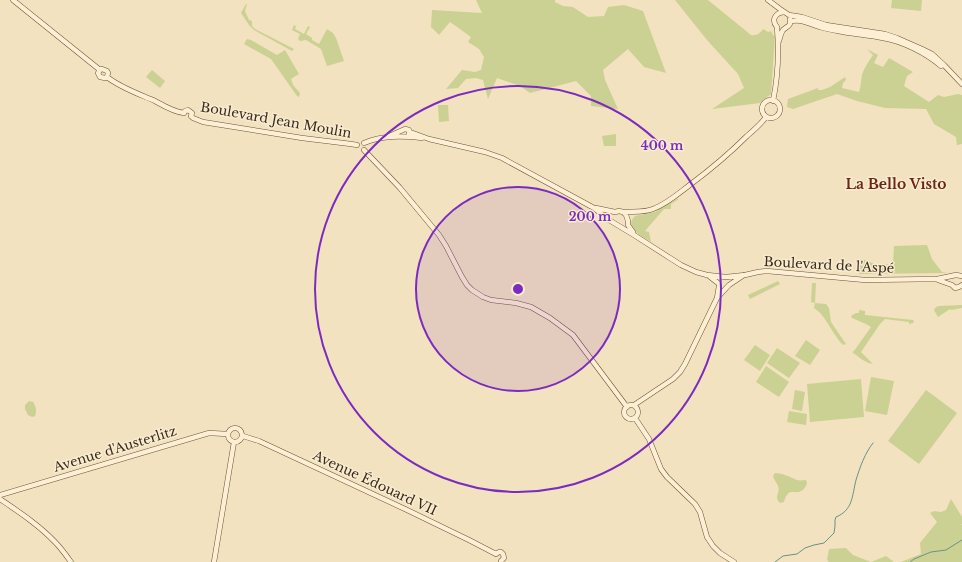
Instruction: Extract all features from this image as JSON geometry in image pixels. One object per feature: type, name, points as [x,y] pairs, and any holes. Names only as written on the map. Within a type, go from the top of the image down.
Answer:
[{"type":"street","name":"Boulevard Jean Moulin","points":[[13,0],[100,70],[100,78],[107,77],[126,88],[177,112],[184,113],[186,118],[191,116],[203,122],[302,138],[357,145]]},
{"type":"street","points":[[769,1],[789,15],[802,17],[826,25],[885,34],[897,38],[934,56],[962,84]]},
{"type":"street","points":[[769,1],[774,8],[776,15],[774,23],[778,43],[776,86],[773,101]]},
{"type":"street","points":[[776,15],[784,12]]},
{"type":"street","points":[[778,43],[780,35],[784,29],[789,26],[791,21],[789,15]]},
{"type":"street","points":[[791,21],[802,20],[820,27],[838,31],[885,38],[920,51],[932,59],[951,76],[962,89]]},
{"type":"street","points":[[776,27],[784,29]]},
{"type":"street","points":[[770,100],[773,101],[779,105],[779,113],[772,118],[766,116],[762,111],[766,102],[770,100]]},
{"type":"street","points":[[594,208],[615,212],[636,212],[654,209],[669,201],[735,148],[762,122],[766,116]]},
{"type":"street","points":[[384,138],[406,129],[407,135]]},
{"type":"street","points":[[627,407],[574,335],[531,307],[484,298],[472,290],[462,278],[439,235],[400,188],[364,150],[359,150],[357,148],[357,145],[360,142],[364,143],[372,140],[407,135],[485,152],[502,158],[594,208],[620,226],[623,226],[636,212]]},
{"type":"street","points":[[364,143],[364,150]]},
{"type":"street","points":[[612,221],[612,214],[615,212]]},
{"type":"street","points":[[623,212],[634,235]]},
{"type":"street","name":"Boulevard de l'Aspé","points":[[620,226],[678,263],[696,272],[707,275],[745,275],[767,271],[865,280],[936,279],[958,275],[961,277]]},
{"type":"street","name":"Boulevard de l'Aspé","points":[[707,275],[719,284]]},
{"type":"street","name":"Boulevard de l'Aspé","points":[[717,298],[728,286],[745,275]]},
{"type":"street","points":[[635,418],[630,419],[625,415],[624,412],[627,407],[629,405],[634,405],[673,379],[680,372],[717,298],[719,279],[724,276],[729,280],[728,286],[722,288],[719,284]]},
{"type":"street","points":[[954,276],[951,281],[952,285],[957,288],[962,285]]},
{"type":"street","name":"Boulevard de l'Aspé","points":[[936,279],[952,285]]},
{"type":"street","points":[[634,405],[638,412],[635,418]]},
{"type":"street","points":[[635,418],[649,439],[661,469],[667,477],[695,504],[700,512],[707,536],[713,546],[720,553],[734,562]]},
{"type":"street","points":[[236,427],[241,430],[243,436],[240,441],[234,442],[228,438],[228,434],[230,430],[236,427]]},
{"type":"street","name":"Avenue d'Austerlitz","points":[[0,496],[209,433],[228,434]]},
{"type":"street","name":"Avenue Édouard VII","points":[[243,436],[259,441],[469,540],[496,554],[496,560],[501,561]]},
{"type":"street","points":[[214,562],[234,442]]},
{"type":"street","points":[[0,496],[52,538],[71,562]]},
{"type":"green space","points":[[476,0],[555,0],[555,2],[563,6],[573,7],[588,17],[604,16],[608,7],[624,5],[643,11],[666,73],[644,67],[628,49],[603,70],[605,80],[618,109],[591,106],[591,96],[576,81],[530,93],[520,86],[497,78],[488,99],[483,80],[476,78],[466,79],[458,88],[446,89],[462,70],[475,72],[481,70],[484,57],[479,49],[468,42],[471,37],[450,22],[439,35],[431,27],[432,10],[482,13]]},
{"type":"green space","points":[[675,0],[708,0],[751,35],[758,34],[763,29],[768,32],[771,31],[775,36],[771,94],[760,103],[712,109],[744,88],[738,74],[707,40]]},
{"type":"green space","points":[[892,0],[922,0],[921,11],[891,8]]},
{"type":"green space","points":[[246,4],[245,11],[249,20],[252,21],[252,26],[255,29],[294,49],[292,51],[254,30],[241,13]]},
{"type":"green space","points":[[294,25],[296,26],[295,29],[304,34],[308,26],[310,27],[306,34],[319,44],[327,29],[333,33],[344,61],[327,66],[321,49],[306,40],[300,41],[298,39],[300,34],[292,30]]},
{"type":"green space","points":[[247,39],[277,55],[285,50],[299,74],[291,79],[293,85],[300,93],[299,97],[271,59],[244,44]]},
{"type":"green space","points":[[867,49],[878,55],[874,63],[883,67],[889,58],[913,72],[907,76],[904,86],[929,102],[938,95],[944,97],[958,94],[962,95],[962,144],[957,145],[956,137],[934,124],[926,109],[885,108],[837,94],[793,109],[787,107],[788,99],[818,88],[818,90],[822,90],[830,87],[845,77],[846,80],[843,83],[842,88],[859,92],[863,72],[873,55]]},
{"type":"green space","points":[[152,70],[165,81],[160,88],[146,77]]},
{"type":"green space","points":[[438,105],[448,105],[449,121],[439,122]]},
{"type":"green space","points":[[616,134],[616,146],[604,146],[602,136]]},
{"type":"green space","points":[[679,199],[671,204],[671,209],[664,209],[645,231],[649,232],[651,242],[632,228],[632,220],[635,216],[655,212]]},
{"type":"green space","points":[[927,245],[932,259],[942,272],[948,273],[859,274],[860,259],[876,265],[893,264],[894,246]]},
{"type":"green space","points":[[778,281],[780,284],[750,299],[748,295]]},
{"type":"green space","points":[[812,283],[816,283],[815,303],[811,302]]},
{"type":"green space","points":[[815,303],[826,304],[829,308],[831,322],[846,344],[843,345],[826,320],[814,308]]},
{"type":"green space","points":[[962,305],[962,308],[950,309],[938,317],[934,310],[939,306]]},
{"type":"green space","points":[[859,310],[865,311],[865,315],[914,321],[913,323],[909,324],[909,322],[885,319],[880,324],[861,352],[873,364],[865,361],[852,352],[871,327],[852,318],[851,316],[859,313]]},
{"type":"green space","points":[[806,340],[820,350],[810,365],[795,356]]},
{"type":"green space","points":[[755,345],[770,355],[760,371],[744,360]]},
{"type":"green space","points":[[777,348],[800,363],[789,378],[767,363]]},
{"type":"green space","points":[[766,366],[789,382],[779,397],[756,382]]},
{"type":"green space","points":[[871,377],[894,381],[887,415],[865,411]]},
{"type":"green space","points":[[861,379],[864,417],[810,422],[807,384]]},
{"type":"green space","points":[[795,390],[805,392],[802,411],[792,409]]},
{"type":"green space","points":[[926,390],[957,413],[919,464],[888,441]]},
{"type":"green space","points":[[29,401],[33,402],[36,409],[35,416],[32,417],[28,415],[25,409],[25,405]]},
{"type":"green space","points":[[789,411],[807,414],[806,425],[787,422]]},
{"type":"green space","points":[[775,473],[784,474],[798,480],[806,480],[807,483],[805,488],[799,492],[792,492],[788,494],[784,502],[780,503],[777,498],[779,488],[773,476]]},
{"type":"green space","points":[[951,499],[962,517],[962,562],[901,562],[921,554],[920,543],[937,522],[930,513],[934,511],[941,512],[946,510]]},
{"type":"green space","points":[[846,548],[853,555],[871,562],[829,562],[827,560],[829,549]]},
{"type":"green space","points":[[886,556],[894,562],[871,562]]},
{"type":"waterway","points":[[775,562],[783,556],[797,554],[805,548],[824,543],[834,533],[836,517],[846,511],[849,506],[861,465],[873,443]]},
{"type":"waterway","points":[[910,562],[931,552],[946,550],[962,540]]},
{"type":"district","name":"La Bello Visto","points":[[896,184]]}]
